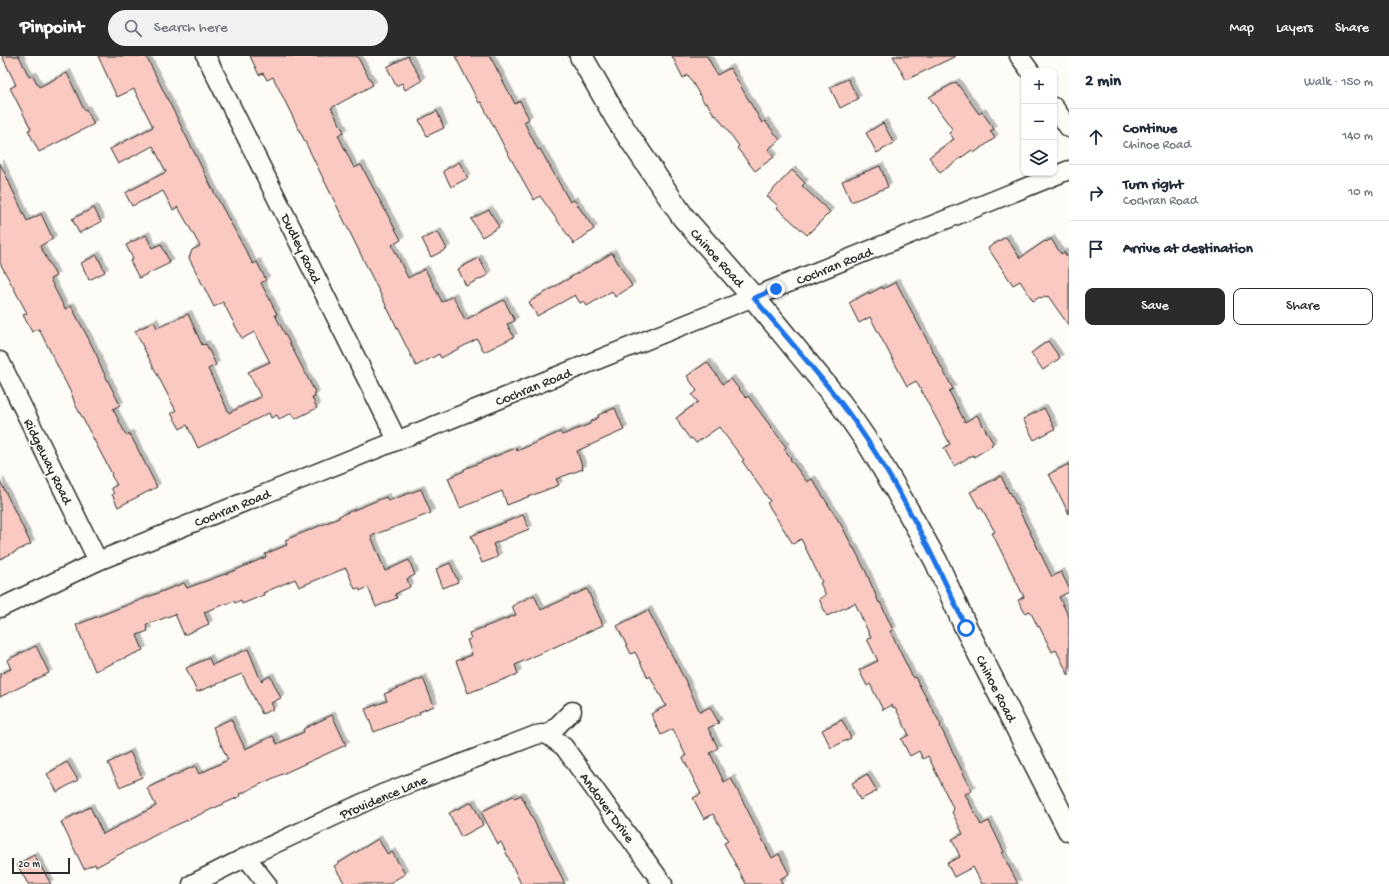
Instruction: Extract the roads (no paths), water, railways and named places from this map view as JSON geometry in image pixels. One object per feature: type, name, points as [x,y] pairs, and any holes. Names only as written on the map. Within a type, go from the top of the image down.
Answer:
[{"type":"street","name":"Dudley Road","points":[[206,56],[397,440]]},
{"type":"street","name":"Chinoe Road","points":[[581,56],[620,125],[683,217],[754,298],[841,404],[870,446],[936,560],[970,635],[1069,830]]},
{"type":"street","points":[[1019,56],[1028,68]]},
{"type":"street","points":[[1057,110],[1069,128]]},
{"type":"street","name":"Cochran Road","points":[[0,608],[98,561],[1069,170]]},
{"type":"street","name":"Ridgeway Road","points":[[0,361],[98,561]]},
{"type":"street","points":[[548,735],[572,711]]},
{"type":"street","name":"Providence Lane","points":[[192,884],[246,857],[382,794],[536,735],[548,735]]},
{"type":"street","name":"Andover Drive","points":[[548,735],[564,747],[663,884]]},
{"type":"street","points":[[246,857],[267,884]]}]
